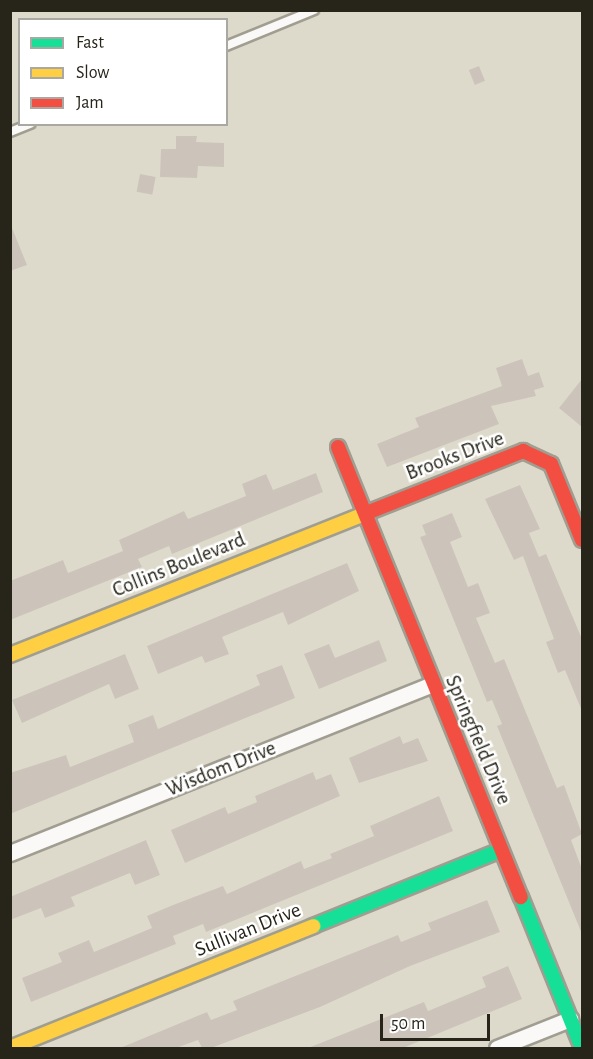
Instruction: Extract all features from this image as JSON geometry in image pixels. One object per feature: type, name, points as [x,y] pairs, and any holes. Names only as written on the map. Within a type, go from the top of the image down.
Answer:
[{"type":"street","name":"Springfield Drive","points":[[338,447],[431,685],[582,1048]]},
{"type":"street","name":"Brooks Drive","points":[[364,514],[523,452],[551,464],[582,540]]},
{"type":"street","name":"Collins Boulevard","points":[[10,655],[364,514]]},
{"type":"street","name":"Wisdom Drive","points":[[10,853],[431,685]]},
{"type":"street","name":"Sullivan Drive","points":[[10,1048],[501,850]]},
{"type":"street","points":[[497,1048],[570,1019]]},
{"type":"lane","points":[[228,45],[314,10]]},
{"type":"lane","points":[[10,132],[25,126]]},
{"type":"building","points":[[479,66],[485,81],[475,85],[469,70]]},
{"type":"building","points":[[176,136],[197,136],[196,142],[224,143],[224,167],[198,166],[197,178],[160,177],[161,149],[176,149]]},
{"type":"building","points":[[140,174],[156,177],[152,195],[137,192]]},
{"type":"building","points":[[10,223],[27,265],[10,271]]},
{"type":"building","points":[[522,359],[528,376],[539,372],[544,387],[534,390],[536,396],[491,406],[499,424],[387,467],[377,444],[419,427],[415,418],[502,386],[496,368]]},
{"type":"building","points":[[582,379],[582,427],[559,408]]},
{"type":"building","points":[[316,473],[323,492],[172,554],[169,546],[138,559],[142,567],[10,620],[10,581],[63,560],[68,573],[123,551],[119,540],[184,511],[188,519],[246,496],[242,484],[266,474],[273,490]]},
{"type":"building","points":[[520,485],[540,529],[529,533],[539,557],[546,554],[582,639],[582,711],[565,670],[558,673],[546,642],[554,639],[523,556],[514,560],[485,499]]},
{"type":"building","points":[[452,513],[462,537],[450,542],[468,587],[478,583],[490,613],[476,618],[495,663],[504,659],[557,788],[564,785],[582,834],[571,840],[582,869],[582,934],[497,726],[502,724],[492,700],[487,702],[420,537],[426,535],[422,525]]},
{"type":"building","points":[[347,563],[359,591],[288,625],[283,612],[222,637],[229,654],[205,663],[202,656],[158,674],[147,646]]},
{"type":"building","points":[[379,640],[387,661],[319,689],[304,654],[329,644],[335,658]]},
{"type":"building","points":[[125,654],[139,689],[115,699],[109,684],[22,723],[12,700]]},
{"type":"building","points":[[282,665],[295,698],[10,814],[10,773],[66,755],[70,767],[134,742],[128,725],[153,715],[158,729],[260,685],[256,675]]},
{"type":"building","points":[[400,736],[403,744],[418,738],[428,761],[359,783],[349,758]]},
{"type":"building","points":[[313,772],[316,780],[331,774],[340,796],[185,863],[171,830],[225,807],[228,814],[257,802],[255,796]]},
{"type":"building","points":[[439,796],[453,831],[206,932],[203,924],[173,936],[176,944],[31,1002],[22,978],[62,962],[58,953],[89,940],[94,952],[152,928],[147,916],[173,905],[223,886],[227,894],[301,861],[304,869],[332,858],[330,854],[374,836],[370,826]]},
{"type":"building","points":[[146,840],[160,875],[135,885],[130,873],[71,897],[75,906],[45,918],[41,908],[10,920],[10,897]]},
{"type":"building","points":[[487,900],[500,932],[410,966],[320,1007],[211,1048],[202,1048],[198,1040],[176,1048],[120,1048],[207,1012],[211,1020],[237,1010],[233,1001],[398,935],[401,942],[431,930],[428,923]]},
{"type":"building","points":[[508,966],[522,999],[403,1048],[308,1048],[424,1002],[428,1011],[486,987],[482,977]]},
{"type":"traffic: fast","points":[[313,926],[501,850]]},
{"type":"traffic: fast","points":[[521,897],[582,1048]]},
{"type":"traffic: slow","points":[[10,655],[369,512]]},
{"type":"traffic: slow","points":[[10,1048],[313,926]]},
{"type":"traffic: jam","points":[[338,447],[521,897]]},
{"type":"traffic: jam","points":[[369,512],[523,451],[551,464],[582,540]]}]
